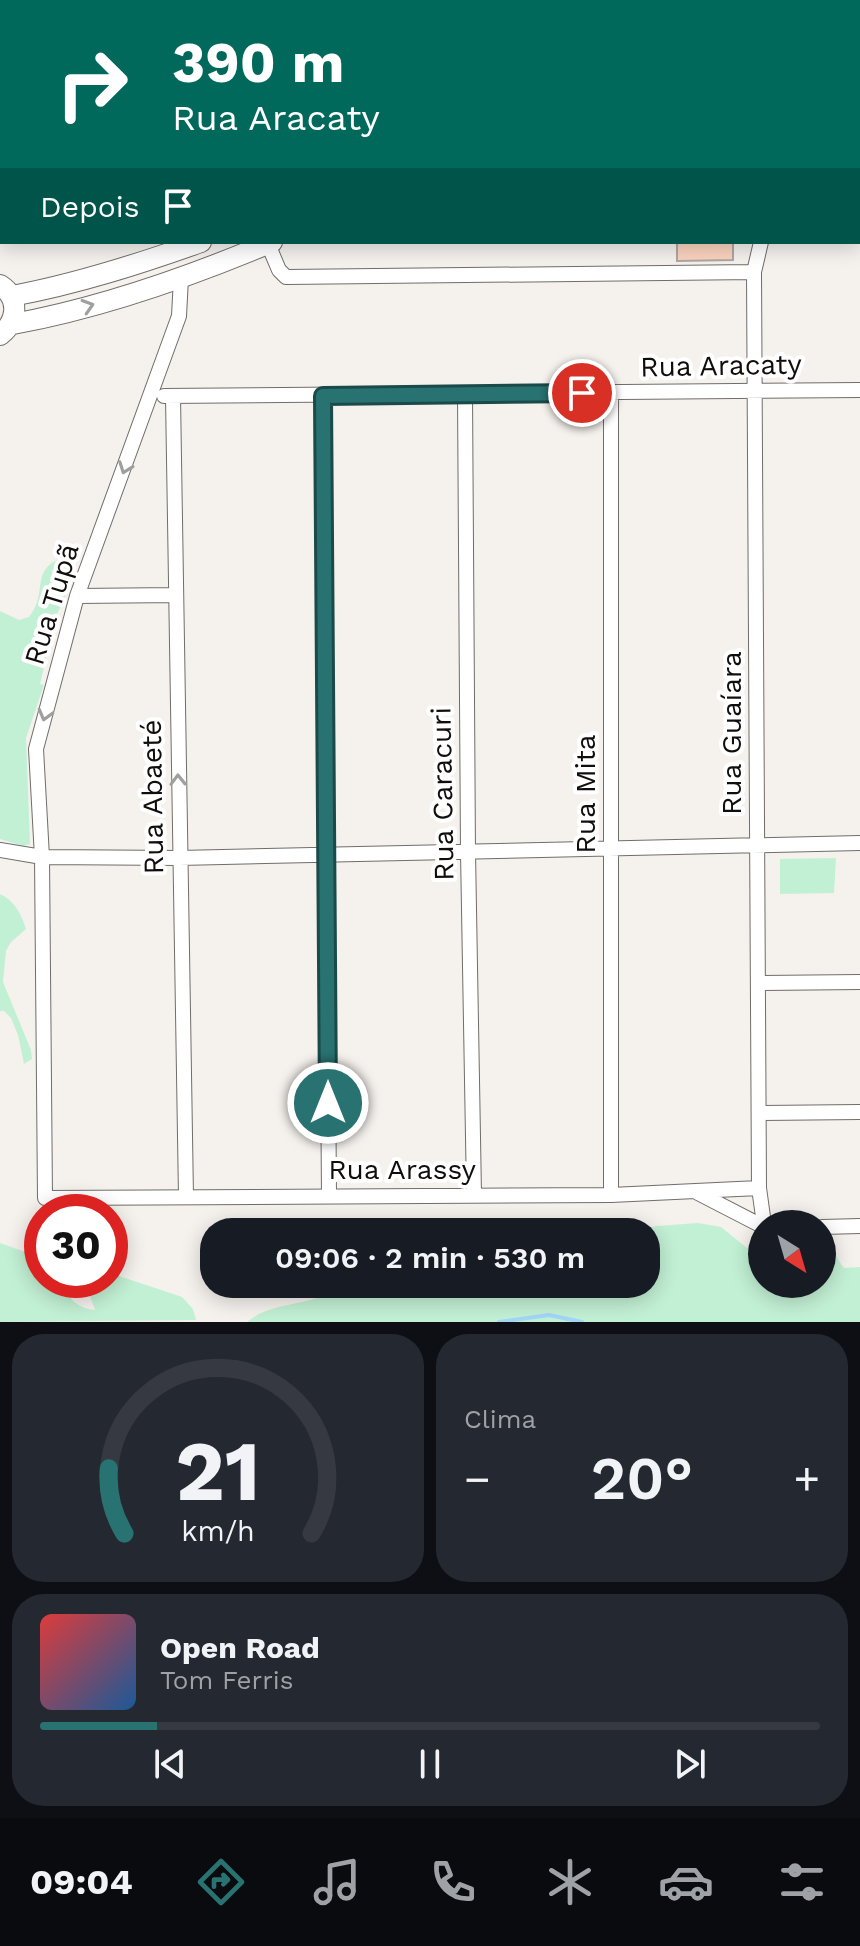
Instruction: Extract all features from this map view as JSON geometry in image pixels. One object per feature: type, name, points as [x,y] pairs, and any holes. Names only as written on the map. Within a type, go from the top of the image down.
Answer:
[{"type":"main road","points":[[6,330],[15,306],[6,290],[57,288],[195,244]]},
{"type":"main road","points":[[6,330],[181,278],[267,244]]},
{"type":"street","points":[[270,244],[279,270],[286,277],[754,272]]},
{"type":"street","name":"Rua Guaíara","points":[[761,244],[754,272],[761,1210]]},
{"type":"street","name":"Rua Tupã","points":[[45,1194],[42,857],[36,749],[77,596],[179,316],[181,278]]},
{"type":"street","name":"Rua Aracaty","points":[[152,395],[860,390]]},
{"type":"street","name":"Rua Mita","points":[[611,393],[611,1195]]},
{"type":"street","name":"Rua Caracuri","points":[[465,394],[474,1194]]},
{"type":"street","points":[[323,396],[329,1196]]},
{"type":"street","name":"Rua Abaeté","points":[[173,397],[186,1197]]},
{"type":"street","points":[[77,596],[176,595]]},
{"type":"street","points":[[0,850],[42,857],[179,858],[611,851],[860,843]]},
{"type":"street","points":[[758,983],[860,982]]},
{"type":"street","points":[[759,1113],[860,1112]]},
{"type":"street","name":"Rua Arassy","points":[[128,1197],[611,1195],[759,1188]]},
{"type":"street","points":[[696,1192],[748,1218]]},
{"type":"street","points":[[836,1227],[860,1226]]},
{"type":"green space","points":[[62,558],[71,561],[75,570],[74,579],[56,616],[40,684],[44,685],[26,738],[30,844],[23,846],[0,839],[0,611],[19,620],[29,617],[38,599],[42,575],[52,563]]},
{"type":"green space","points":[[836,858],[834,893],[780,894],[780,859]]},
{"type":"green space","points":[[0,894],[17,908],[26,929],[6,951],[3,982],[31,1050],[32,1059],[24,1064],[11,1018],[0,1011]]},
{"type":"green space","points":[[698,1223],[721,1227],[748,1248],[748,1298],[836,1298],[836,1254],[844,1268],[860,1267],[860,1322],[247,1322],[269,1310],[315,1298],[660,1298],[660,1226]]},
{"type":"green space","points":[[0,1243],[24,1252],[24,1298],[71,1298],[82,1307],[95,1310],[91,1298],[128,1298],[128,1279],[182,1297],[193,1309],[196,1320],[0,1322]]},
{"type":"building","points":[[677,244],[733,244],[733,260],[677,261]]},
{"type":"waterway","points":[[499,1322],[549,1315],[582,1322]]},
{"type":"route","points":[[328,1103],[323,396],[582,393]]}]
